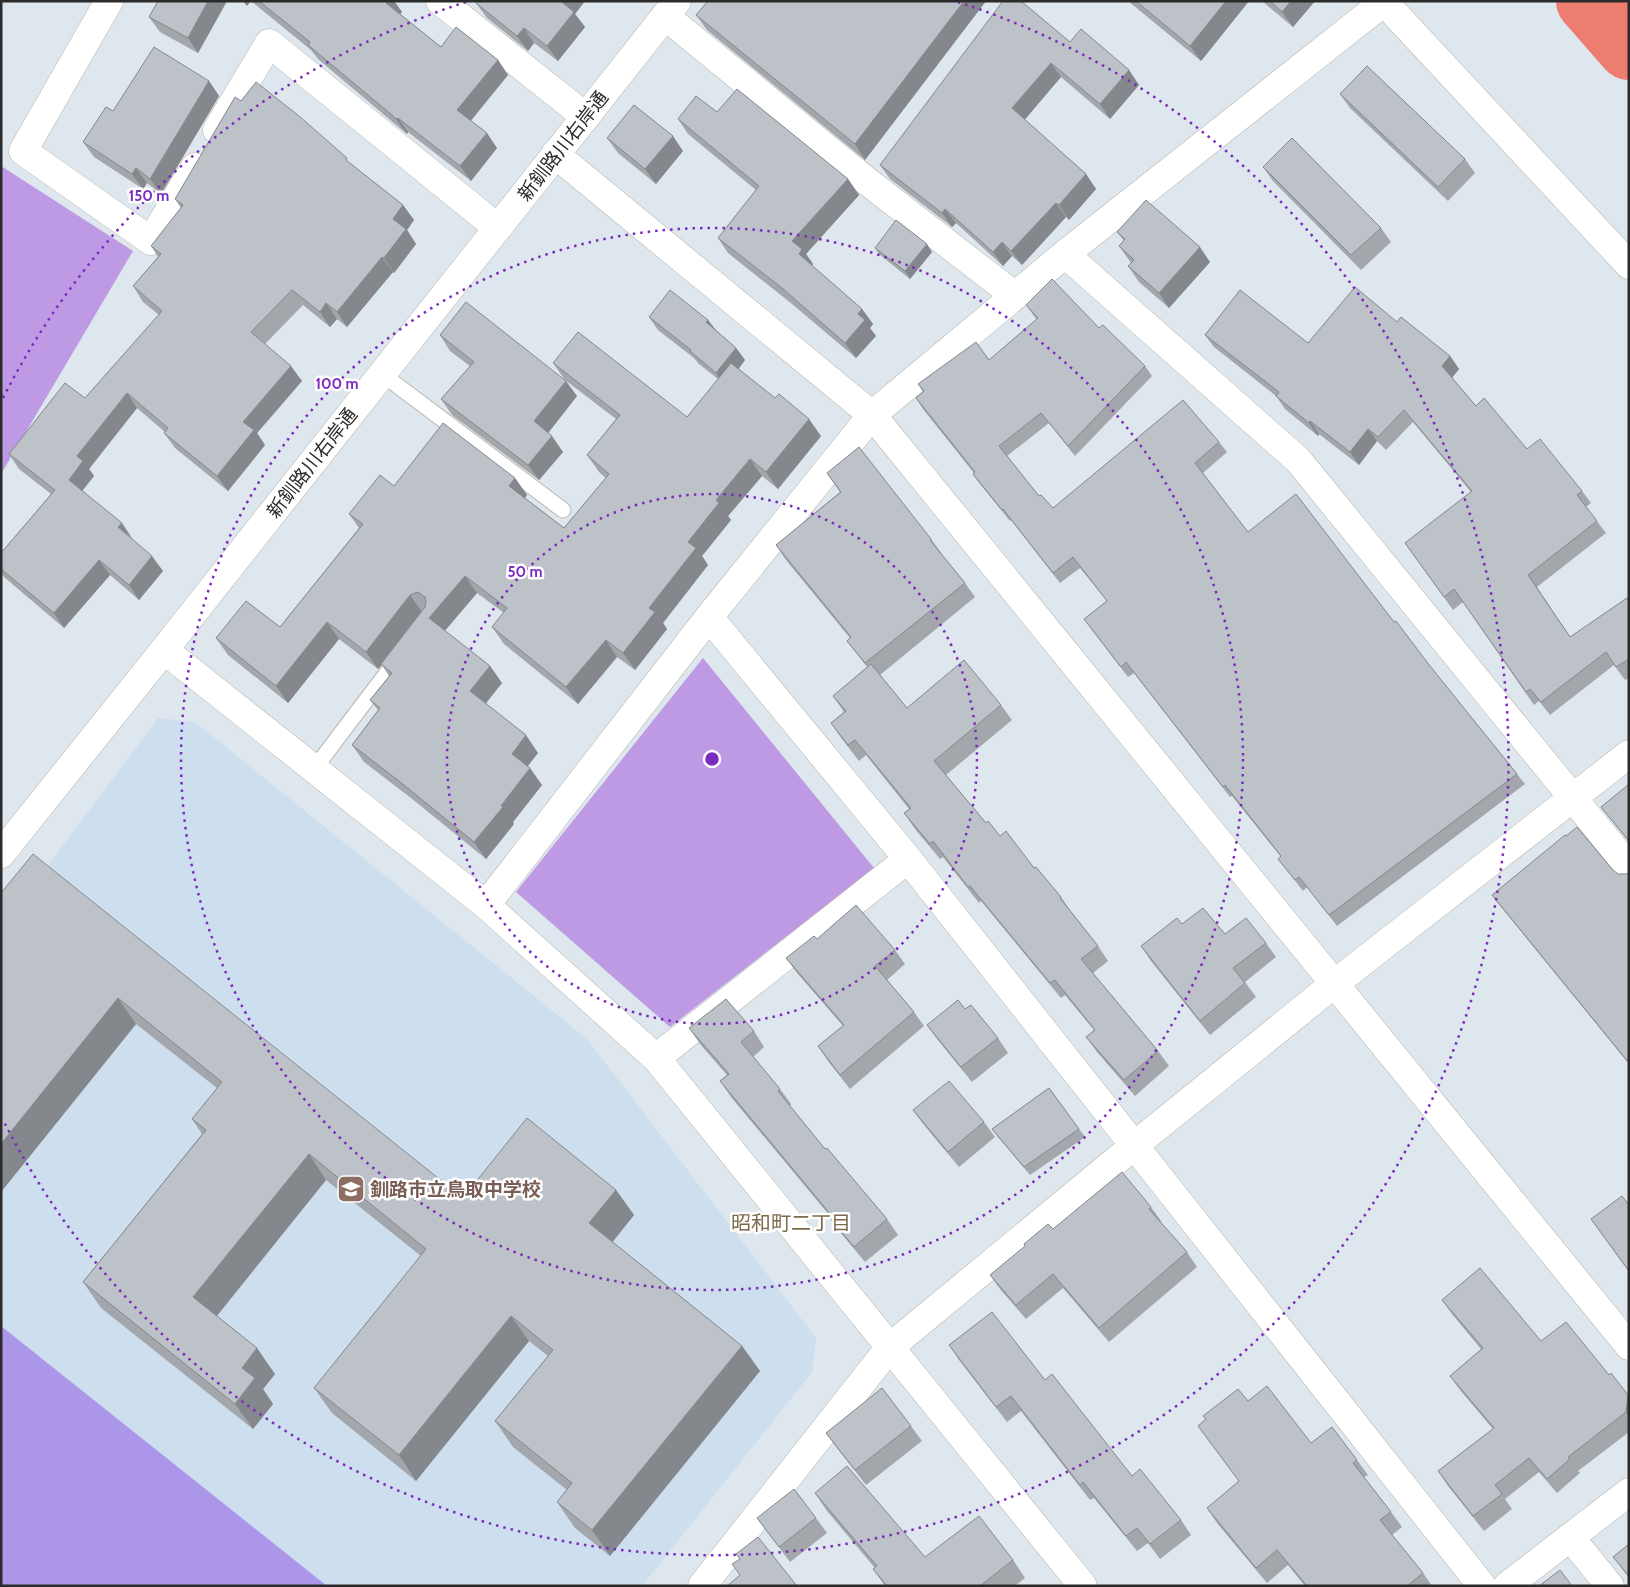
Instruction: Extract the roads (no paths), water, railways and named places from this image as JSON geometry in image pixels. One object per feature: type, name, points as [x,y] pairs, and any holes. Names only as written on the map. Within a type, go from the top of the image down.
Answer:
[{"type":"street","points":[[109,1],[24,151],[151,241],[269,43],[498,228]]},
{"type":"street","points":[[440,1],[586,117]]},
{"type":"street","points":[[486,905],[709,617],[872,415],[1065,254],[1384,2],[1629,265]]},
{"type":"street","points":[[671,9],[874,174],[1015,296]]},
{"type":"street","name":"新釧路川右岸通","points":[[1,854],[671,9]]},
{"type":"street","points":[[555,154],[872,415],[1629,1346]]},
{"type":"street","points":[[1065,254],[1298,460],[1629,867]]},
{"type":"street","points":[[709,617],[908,859],[1482,1586]]},
{"type":"street","points":[[164,650],[486,905],[656,1058],[1083,1586]]},
{"type":"street","points":[[702,1586],[890,1347],[1334,984],[1629,754]]},
{"type":"street","points":[[656,1058],[908,859]]},
{"type":"street","points":[[1506,1586],[1629,1492]]},
{"type":"street","points":[[1570,1537],[1610,1586]]},
{"type":"lane","points":[[382,374],[563,510]]},
{"type":"lane","points":[[314,769],[405,650]]},
{"type":"waterway","points":[[1588,1],[1629,48]]},
{"type":"place","name":"釧路市立鳥取中学校","points":[[351,1189]]},
{"type":"district","name":"昭和町二丁目","points":[[791,1223]]}]
